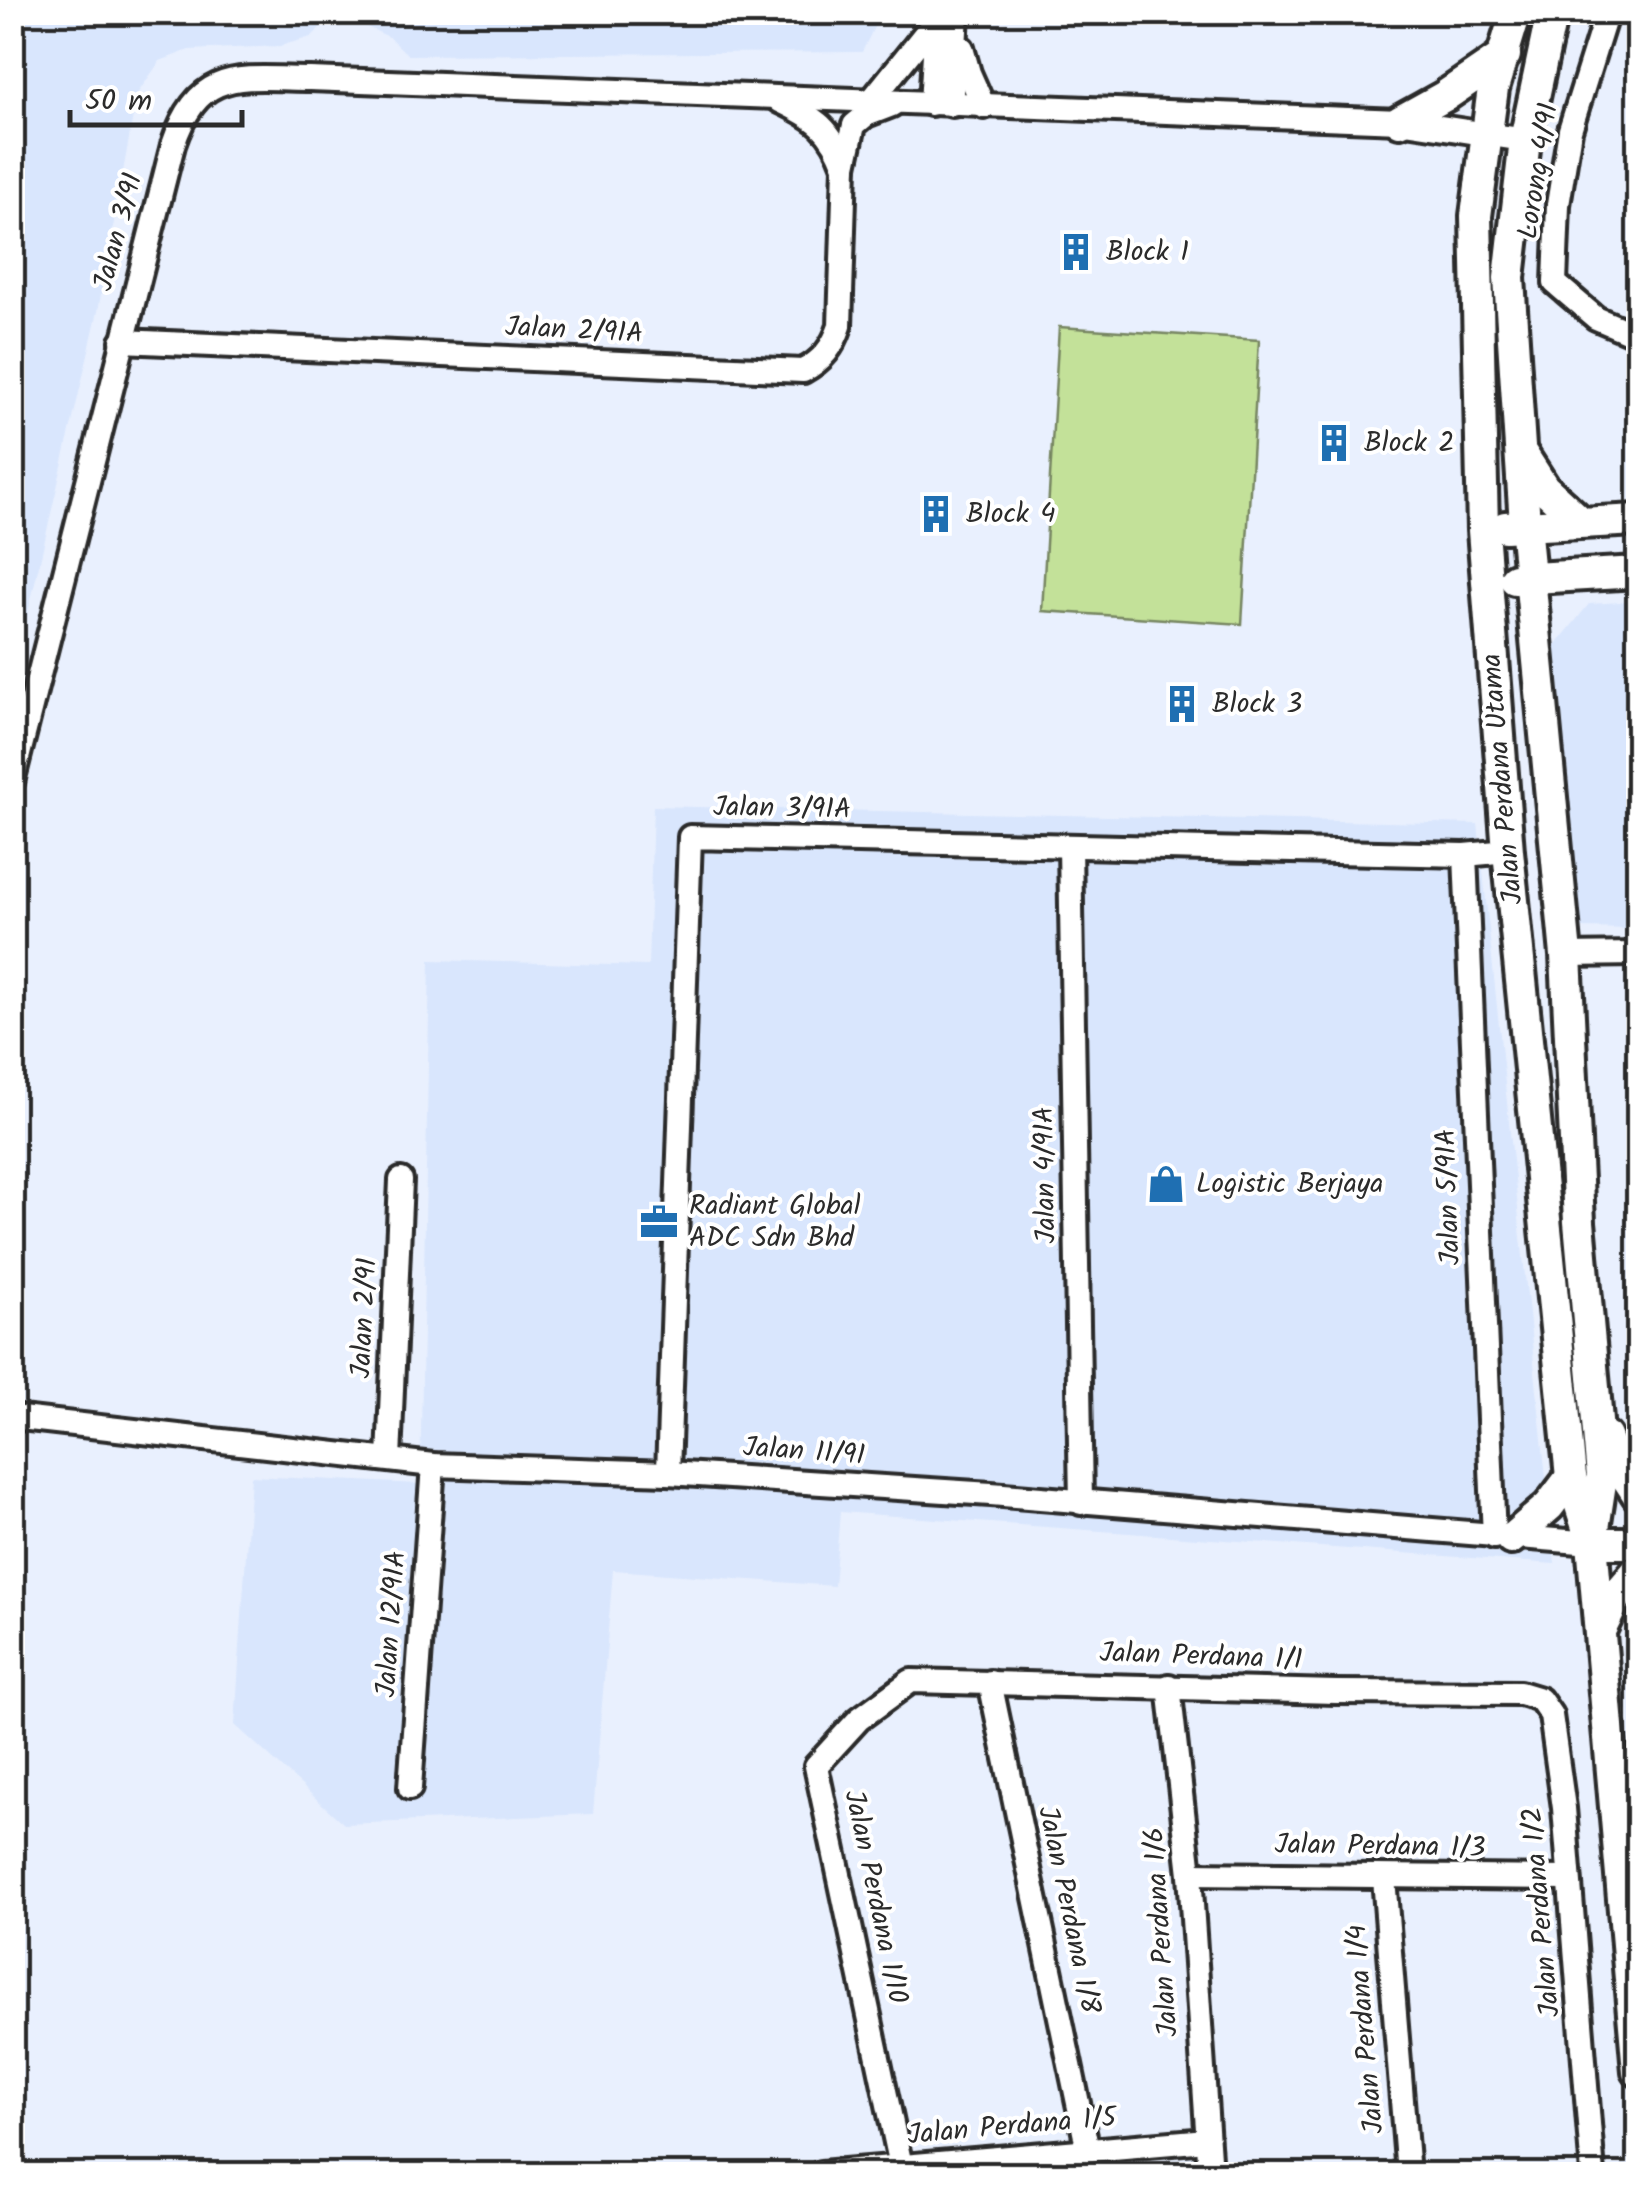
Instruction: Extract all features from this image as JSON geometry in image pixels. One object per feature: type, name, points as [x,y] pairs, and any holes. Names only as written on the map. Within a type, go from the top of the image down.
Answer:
[{"type":"street","name":"Jalan Perdana Utama","points":[[1516,12],[1494,88],[1476,216],[1482,530],[1508,851],[1570,1477],[1592,1544],[1638,2052]]},
{"type":"street","points":[[1525,524],[1509,278],[1525,140],[1552,12]]},
{"type":"street","name":"Lorong 4/91","points":[[1607,12],[1570,130],[1558,205],[1555,283],[1596,318],[1638,336]]},
{"type":"street","points":[[871,101],[947,16]]},
{"type":"street","points":[[942,104],[947,16]]},
{"type":"street","points":[[947,16],[984,107]]},
{"type":"street","points":[[1400,122],[1505,55]]},
{"type":"street","name":"Jalan 3/91","points":[[12,782],[182,117],[197,96],[221,82],[250,78],[310,79],[1400,122],[1525,140]]},
{"type":"street","points":[[772,98],[822,124],[836,143],[845,166]]},
{"type":"street","name":"Jalan 2/91A","points":[[122,341],[804,371],[818,363],[834,344],[840,326],[845,166],[854,125],[866,115],[900,102]]},
{"type":"street","points":[[1520,451],[1544,488],[1580,522]]},
{"type":"street","points":[[1482,530],[1525,524],[1638,520]]},
{"type":"street","name":"Jalan Perdana Utama","points":[[1525,524],[1566,954],[1579,1222],[1602,1476],[1592,1544]]},
{"type":"street","points":[[1487,579],[1638,572]]},
{"type":"street","points":[[1536,628],[1562,589],[1586,576]]},
{"type":"street","points":[[1508,851],[1526,846],[1535,837],[1548,778]]},
{"type":"street","name":"Jalan 3/91A","points":[[668,1473],[690,837],[1465,855],[1508,851]]},
{"type":"street","name":"Jalan 4/91A","points":[[1070,846],[1081,1503]]},
{"type":"street","name":"Jalan 5/91A","points":[[1465,855],[1502,1538]]},
{"type":"street","points":[[1566,954],[1638,954]]},
{"type":"street","name":"Jalan 2/91","points":[[389,1460],[402,1180]]},
{"type":"street","points":[[1598,1416],[1615,1460],[1638,1495]]},
{"type":"street","name":"Jalan 11/91","points":[[12,1417],[434,1465],[668,1473],[1592,1544]]},
{"type":"street","name":"Jalan 12/91A","points":[[410,1788],[434,1465]]},
{"type":"street","points":[[1502,1538],[1549,1506],[1570,1477]]},
{"type":"street","points":[[1592,1544],[1638,1543]]},
{"type":"street","points":[[1601,1629],[1619,1592],[1638,1570]]},
{"type":"street","name":"Jalan Perdana 1/1","points":[[911,1681],[1490,1693]]},
{"type":"street","name":"Jalan Perdana 1/10","points":[[901,2166],[816,1766],[860,1719],[911,1681]]},
{"type":"street","name":"Jalan Perdana 1/8","points":[[990,1682],[1088,2150]]},
{"type":"street","name":"Jalan Perdana 1/6","points":[[1169,1686],[1190,1874],[1210,2174]]},
{"type":"street","name":"Jalan Perdana 1/2","points":[[1490,1693],[1520,1693],[1540,1699],[1551,1715],[1564,1808],[1594,2174]]},
{"type":"street","name":"Jalan Perdana 1/3","points":[[1190,1874],[1569,1878]]},
{"type":"street","name":"Jalan Perdana 1/4","points":[[1384,1878],[1408,2174]]},
{"type":"street","name":"Jalan Perdana 1/5","points":[[821,2173],[1207,2140]]},
{"type":"shaded area","points":[[13,12],[881,13],[862,52],[408,55],[389,37],[356,22],[331,18],[311,37],[280,46],[189,50],[160,61],[137,94],[98,311],[13,677]]},
{"type":"shaded area","points":[[1638,601],[1638,929],[1577,928],[1555,646],[1589,604]]},
{"type":"shaded area","points":[[653,806],[1478,824],[1555,1564],[840,1512],[834,1586],[613,1570],[593,1814],[344,1824],[235,1725],[251,1476],[420,1484],[430,960],[648,966]]},
{"type":"green space","points":[[1059,327],[1259,340],[1242,624],[1042,611]]},
{"type":"place","name":"Block 1","points":[[1076,252]]},
{"type":"place","name":"Block 2","points":[[1334,443]]},
{"type":"place","name":"Block 4","points":[[936,514]]},
{"type":"place","name":"Block 3","points":[[1182,704]]},
{"type":"place","name":"Logistic Berjaya","points":[[1166,1184]]},
{"type":"place","name":"Radiant Global ADC Sdn Bhd","points":[[659,1222]]}]
